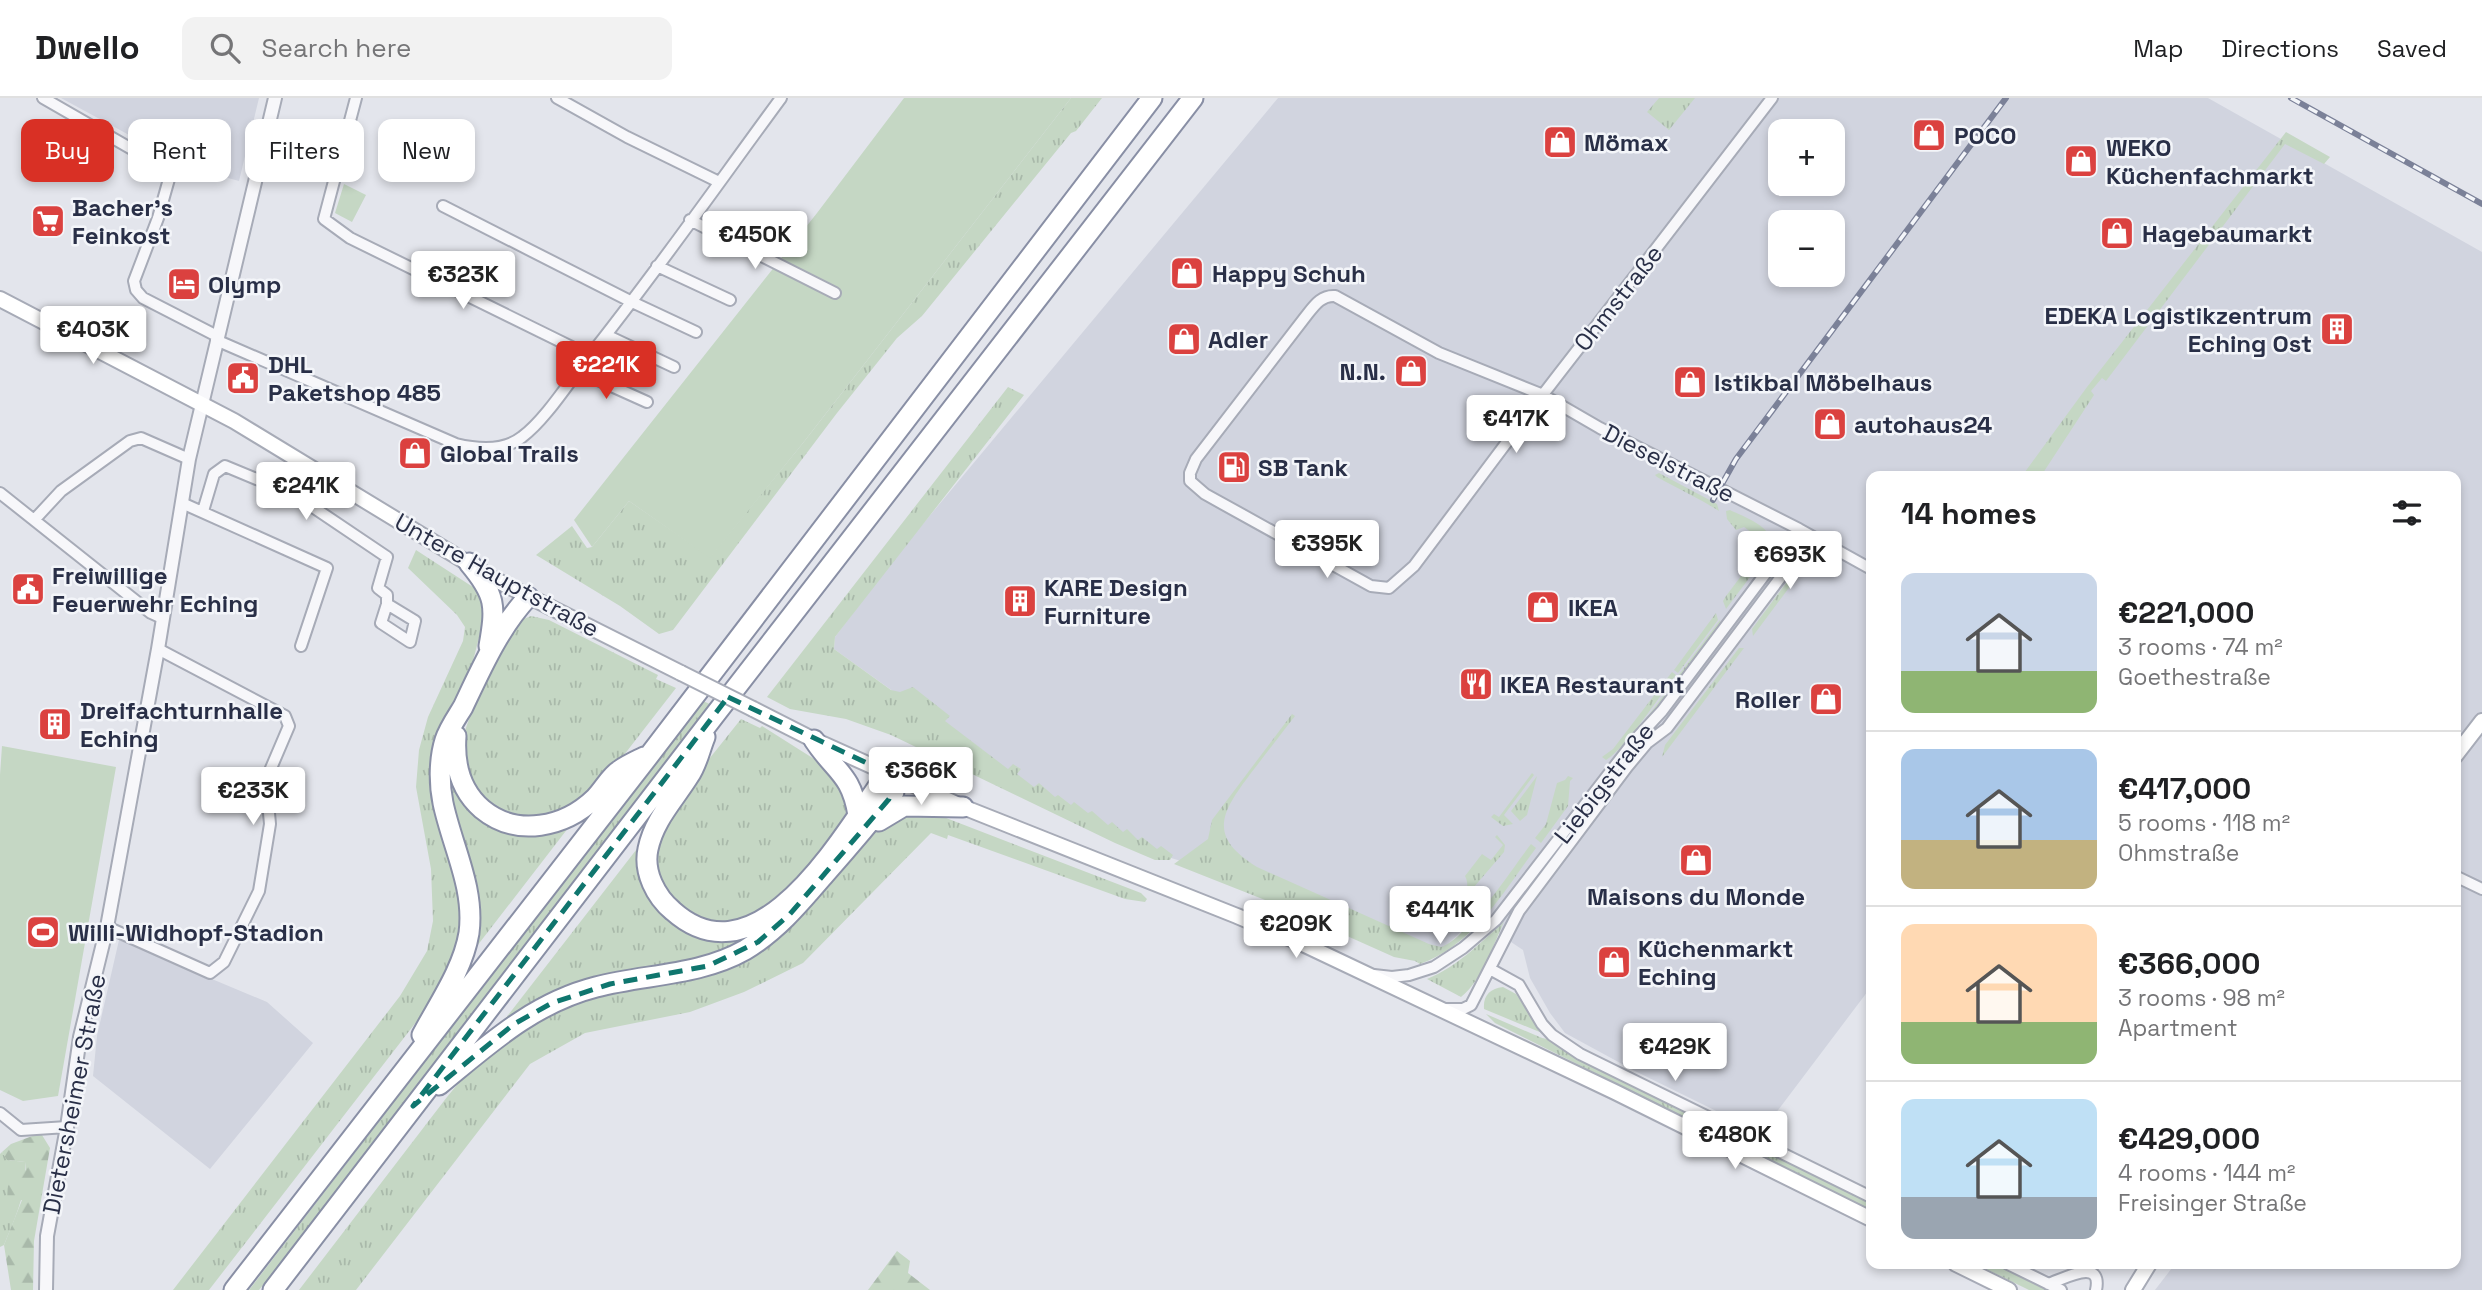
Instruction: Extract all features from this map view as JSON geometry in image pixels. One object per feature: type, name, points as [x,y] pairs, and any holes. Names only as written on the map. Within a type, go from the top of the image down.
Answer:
[{"type":"highway","points":[[234,1290],[397,1083],[1152,98]]},
{"type":"highway","points":[[273,1290],[711,719],[1194,98]]},
{"type":"highway","points":[[469,563],[492,597],[494,618]]},
{"type":"highway","points":[[397,1083],[463,956],[468,934],[470,912],[465,878],[441,787],[446,739],[487,657],[524,595]]},
{"type":"highway","points":[[487,657],[494,618],[500,605],[509,596],[524,595]]},
{"type":"highway","points":[[457,719],[455,754],[464,787],[479,807],[513,825],[538,826],[562,820],[596,797],[618,771],[651,753]]},
{"type":"highway","points":[[711,719],[691,774],[652,831],[647,853],[650,877],[662,899],[679,916],[702,928],[715,931],[741,930],[763,921],[811,878],[860,823],[904,806],[963,807]]},
{"type":"highway","points":[[814,740],[825,757],[843,773],[851,787],[860,823]]},
{"type":"highway","points":[[413,1106],[514,1024],[552,1003],[595,987],[708,966],[758,942],[790,914],[860,823],[879,785],[894,776]]},
{"type":"main road","name":"Untere Hauptstraße","points":[[0,299],[201,402],[524,595],[814,740],[963,807],[1237,916],[1369,974]]},
{"type":"main road","points":[[2461,748],[2482,721]]},
{"type":"main road","points":[[1369,974],[1866,1217]]},
{"type":"main road","points":[[1966,1269],[2008,1290]]},
{"type":"main road","points":[[2134,1289],[2146,1269]]},
{"type":"street","points":[[43,98],[163,167],[169,179],[158,218],[134,282],[142,298],[217,338],[456,444],[476,448],[494,448],[522,438],[632,302],[781,98]]},
{"type":"street","name":"Dietersheimer Straße","points":[[46,1290],[47,1236],[80,1037],[107,927],[158,649],[189,459],[275,98]]},
{"type":"street","points":[[356,98],[324,219],[351,238],[590,356]]},
{"type":"street","points":[[557,98],[627,137],[719,182]]},
{"type":"street","name":"Ohmstraße","points":[[1414,566],[1542,395],[1772,98]]},
{"type":"street","points":[[443,206],[696,332]]},
{"type":"street","points":[[690,220],[835,293]]},
{"type":"street","points":[[657,267],[730,300]]},
{"type":"street","name":"Dieselstraße","points":[[1414,566],[1389,588],[1371,586],[1205,494],[1190,481],[1192,466],[1306,316],[1317,303],[1328,296],[1342,299],[1439,354],[1542,395],[1866,566]]},
{"type":"street","points":[[606,335],[674,367]]},
{"type":"street","points":[[578,371],[647,402]]},
{"type":"street","points":[[35,519],[61,491],[130,441],[141,438],[189,459]]},
{"type":"street","points":[[203,511],[214,474],[225,466],[295,495],[387,556],[378,588],[387,595],[387,604]]},
{"type":"street","points":[[0,493],[150,613],[162,618]]},
{"type":"street","points":[[182,503],[327,568],[301,646]]},
{"type":"street","name":"Liebigstraße","points":[[1369,974],[1392,977],[1434,967],[1463,948],[1496,920],[1635,740],[1662,711],[1799,529]]},
{"type":"street","name":"Liebigstraße","points":[[1471,1004],[1510,924],[1647,743],[1667,728],[1811,537]]},
{"type":"street","points":[[107,927],[210,973],[224,962],[258,891],[270,824],[267,780],[289,726],[285,716],[158,649]]},
{"type":"street","points":[[2461,879],[2482,889]]},
{"type":"street","points":[[1490,969],[1519,985],[1542,1024],[1573,1050],[1866,1195]]},
{"type":"street","points":[[1436,1007],[1463,1009],[1471,1004],[1478,1019],[1490,1033]]},
{"type":"street","points":[[0,1113],[21,1130],[67,1127]]},
{"type":"street","points":[[2018,1269],[2061,1290]]},
{"type":"street","points":[[2049,1284],[2081,1271],[2089,1272],[2095,1278],[2096,1290]]},
{"type":"highlighted area","points":[[728,697],[894,776],[889,799],[790,914],[758,942],[708,966],[610,984],[552,1003],[514,1024],[413,1106]]},
{"type":"shaded area","points":[[61,98],[259,98],[254,119],[245,119],[245,156],[239,181],[231,179],[231,119],[128,119],[128,134],[114,127],[114,119],[100,119]]},
{"type":"shaded area","points":[[1278,98],[2208,98],[2482,252],[2482,1290],[2155,1290],[2171,1269],[2461,1269],[2461,471],[1866,471],[1866,994],[1763,1130],[1755,1130],[1565,1033],[1530,978],[1523,950],[1475,918],[1446,946],[1423,953],[1223,874],[1155,853],[1045,800],[834,649],[835,637],[897,555]]},
{"type":"shaded area","points":[[119,940],[267,1002],[313,1043],[210,1169],[93,1076],[97,1036]]},
{"type":"green space","points":[[904,98],[1071,98],[803,443],[710,558],[629,501],[592,547],[574,520],[817,213]]},
{"type":"green space","points":[[1071,98],[1102,98],[922,316],[897,338],[673,630],[659,634],[620,606],[536,555],[572,526],[587,548],[592,547],[629,501],[710,557],[803,443]]},
{"type":"green space","points":[[1659,98],[1695,98],[1669,130],[1647,112]]},
{"type":"green space","points":[[2286,132],[2330,157],[2324,164],[2285,144],[2106,381],[2102,378],[2091,391],[2094,395],[2044,471],[2026,471],[2087,387]]},
{"type":"green space","points":[[344,184],[366,195],[352,222],[335,213]]},
{"type":"green space","points":[[1008,387],[1024,395],[835,637],[834,649],[891,690],[900,692],[913,687],[950,716],[945,721],[1008,769],[1013,764],[1021,769],[1017,774],[1034,787],[1039,783],[1055,797],[1058,795],[1071,805],[1074,802],[1088,813],[1092,811],[1108,825],[1112,822],[1123,832],[1127,829],[1138,840],[1142,837],[1157,849],[1161,846],[1173,855],[1170,860],[1155,860],[1115,843],[891,735],[846,719],[790,709],[767,697]]},
{"type":"green space","points":[[1659,473],[1717,504],[1719,511],[1655,475]]},
{"type":"green space","points":[[1730,510],[1764,529],[1769,535],[1771,549],[1726,609],[1723,601],[1760,551],[1753,546],[1759,538],[1744,527],[1736,530],[1727,519],[1726,511]]},
{"type":"green space","points":[[416,550],[476,589],[485,614],[473,661],[441,738],[464,914],[455,959],[427,1008],[209,1290],[173,1290],[400,996],[427,951],[433,921],[431,869],[416,787],[419,750],[428,717],[463,641],[465,627],[457,615],[408,568]]},
{"type":"green space","points":[[1801,563],[1805,565],[1803,569],[1753,636],[1752,629]]},
{"type":"green space","points":[[1716,613],[1718,620],[1678,673],[1674,670]]},
{"type":"green space","points":[[531,616],[549,620],[658,675],[656,679],[676,688],[610,773],[580,802],[553,816],[514,817],[484,802],[467,776],[463,736],[477,697],[508,633],[519,621]]},
{"type":"green space","points":[[1720,620],[1721,626],[1662,704],[1642,724]]},
{"type":"green space","points":[[1739,648],[1744,648],[1662,757],[1665,745]]},
{"type":"green space","points":[[1672,672],[1676,675],[1633,733],[1614,754],[1606,760],[1602,757],[1613,749]]},
{"type":"green space","points":[[703,701],[712,705],[290,1251],[259,1290],[249,1290]]},
{"type":"green space","points":[[1292,714],[1295,716],[1232,800],[1224,823],[1225,834],[1231,845],[1257,867],[1441,947],[1451,942],[1476,918],[1531,844],[1536,848],[1499,899],[1456,944],[1420,964],[1394,957],[1280,906],[1174,864],[1208,839],[1212,820]]},
{"type":"green space","points":[[741,719],[760,728],[762,726],[830,769],[851,809],[837,835],[767,912],[721,926],[673,906],[653,865],[662,818]]},
{"type":"green space","name":"Willi-Widhopf-Stadion","points":[[2,746],[116,767],[58,1096],[23,1101],[0,1090]]},
{"type":"green space","points":[[450,769],[472,810],[572,823],[467,959],[448,803]]},
{"type":"green space","points":[[1532,773],[1534,775],[1504,815],[1513,824],[1503,826],[1491,817],[1494,814],[1499,817]]},
{"type":"green space","points":[[1537,776],[1527,815],[1520,821],[1511,811]]},
{"type":"green space","points":[[1568,776],[1573,778],[1570,781],[1568,806],[1541,843],[1535,838],[1546,824],[1557,783]]},
{"type":"green space","points":[[928,811],[1141,893],[1147,899],[1145,902],[1125,899],[948,835],[947,839],[931,833],[803,963],[744,992],[690,1012],[585,1033],[530,1064],[356,1290],[299,1290],[447,1097],[494,1046],[581,997],[727,966],[891,818]]},
{"type":"green space","points":[[1497,835],[1505,845],[1504,852],[1444,922],[1465,895],[1465,876],[1482,854],[1491,860],[1503,845],[1495,837]]},
{"type":"green space","points":[[643,841],[679,923],[763,926],[737,948],[502,1023]]},
{"type":"green space","points":[[1504,922],[1481,972],[1461,997],[1427,979],[1458,961]]},
{"type":"green space","points":[[1503,987],[1516,994],[1542,1033],[1484,1009],[1488,994]]},
{"type":"green space","points":[[1486,1014],[1549,1040],[1576,1058],[1866,1201],[1866,1208],[1495,1023]]},
{"type":"green space","points":[[42,1135],[50,1148],[34,1241],[33,1290],[11,1290],[4,1245],[22,1200],[7,1203],[8,1184],[26,1170],[25,1162],[7,1160],[2,1152],[11,1144]]},
{"type":"green space","points":[[2,1152],[8,1160],[25,1162],[25,1183],[16,1215],[4,1245],[0,1247],[0,1154]]},
{"type":"green space","points":[[897,1251],[910,1261],[908,1273],[930,1290],[868,1290]]},
{"type":"green space","points":[[1986,1269],[2004,1269],[2048,1290],[2029,1290]]},
{"type":"railway","points":[[1713,500],[1736,459],[2006,98]]},
{"type":"railway","points":[[2291,98],[2482,204]]},
{"type":"place","name":"POCO","points":[[1929,135]]},
{"type":"place","name":"Mömax","points":[[1560,142]]},
{"type":"place","name":"WEKO Küchenfachmarkt","points":[[2081,161]]},
{"type":"place","name":"Bacher's Feinkost","points":[[48,221]]},
{"type":"place","name":"Hagebaumarkt","points":[[2117,233]]},
{"type":"place","name":"Happy Schuh","points":[[1187,273]]},
{"type":"place","name":"Olymp","points":[[184,284]]},
{"type":"place","name":"EDEKA Logistikzentrum Eching Ost","points":[[2337,329]]},
{"type":"place","name":"Adler","points":[[1184,339]]},
{"type":"place","name":"N.N.","points":[[1411,371]]},
{"type":"place","name":"DHL Paketshop 485","points":[[243,378]]},
{"type":"place","name":"Istikbal Möbelhaus","points":[[1690,382]]},
{"type":"place","name":"autohaus24","points":[[1830,424]]},
{"type":"place","name":"Global Trails","points":[[415,453]]},
{"type":"place","name":"SB Tank","points":[[1234,467]]},
{"type":"place","name":"Freiwillige Feuerwehr Eching","points":[[28,589]]},
{"type":"place","name":"KARE Design Furniture","points":[[1020,601]]},
{"type":"place","name":"IKEA","points":[[1543,607]]},
{"type":"place","name":"IKEA Restaurant","points":[[1476,684]]},
{"type":"place","name":"Roller","points":[[1826,699]]},
{"type":"place","name":"Dreifachturnhalle Eching","points":[[55,724]]},
{"type":"place","name":"Maisons du Monde","points":[[1696,860]]},
{"type":"place","name":"Willi-Widhopf-Stadion","points":[[43,932]]},
{"type":"place","name":"Küchenmarkt Eching","points":[[1614,962]]}]
